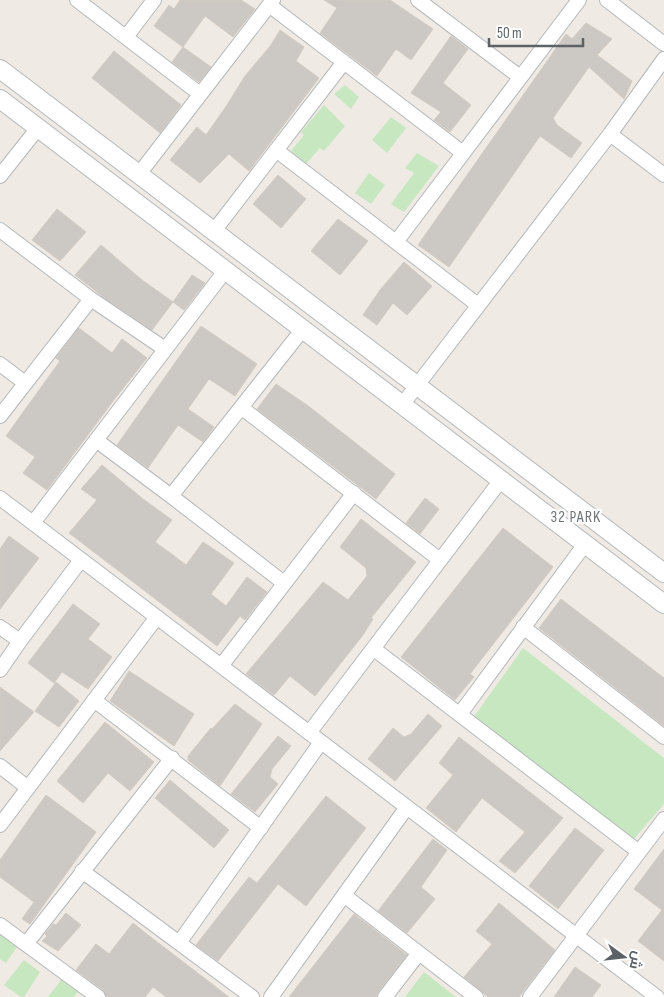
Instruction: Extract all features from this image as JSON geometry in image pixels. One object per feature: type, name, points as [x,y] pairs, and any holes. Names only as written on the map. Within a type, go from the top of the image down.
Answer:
[{"type":"street","points":[[77,0],[200,94]]},
{"type":"street","points":[[126,37],[154,0]]},
{"type":"street","points":[[418,0],[520,77]]},
{"type":"street","points":[[396,242],[579,0]]},
{"type":"street","points":[[607,0],[664,44]]},
{"type":"street","points":[[139,174],[271,3],[344,62],[463,153]]},
{"type":"street","points":[[402,405],[610,134],[664,60]]},
{"type":"street","points":[[214,231],[344,62]]},
{"type":"street","points":[[3,77],[139,174],[664,573]]},
{"type":"street","points":[[0,99],[664,604]]},
{"type":"street","points":[[0,176],[38,128]]},
{"type":"street","points":[[610,134],[664,175]]},
{"type":"street","points":[[276,150],[478,306]]},
{"type":"street","points":[[0,230],[91,299],[165,349]]},
{"type":"street","points":[[33,523],[226,270]]},
{"type":"street","points":[[0,416],[91,299]]},
{"type":"street","points":[[171,496],[303,329]]},
{"type":"street","points":[[0,364],[26,382]]},
{"type":"street","points":[[242,408],[440,560]]},
{"type":"street","points":[[96,440],[284,583]]},
{"type":"street","points":[[309,733],[501,480]]},
{"type":"street","points":[[221,666],[354,493]]},
{"type":"street","points":[[0,498],[658,997],[664,991]]},
{"type":"street","points":[[460,714],[585,544]]},
{"type":"street","points":[[0,670],[81,560]]},
{"type":"street","points":[[0,825],[157,617]]},
{"type":"street","points":[[0,627],[20,641]]},
{"type":"street","points":[[523,627],[664,737]]},
{"type":"street","points":[[374,649],[639,852]]},
{"type":"street","points":[[94,700],[261,828]]},
{"type":"street","points":[[179,943],[322,742]]},
{"type":"street","points":[[26,944],[172,758]]},
{"type":"street","points":[[0,766],[28,788]]},
{"type":"street","points":[[272,997],[407,807]]},
{"type":"street","points":[[530,997],[664,819]]},
{"type":"street","points":[[82,871],[252,997]]},
{"type":"street","points":[[344,896],[476,997]]},
{"type":"street","points":[[0,925],[98,997]]},
{"type":"street","points":[[385,997],[419,953]]},
{"type":"green space","points":[[345,85],[359,97],[351,109],[334,94]]},
{"type":"green space","points":[[324,105],[345,126],[324,151],[320,148],[306,164],[291,151],[304,135],[301,132]]},
{"type":"green space","points":[[391,117],[406,128],[387,153],[372,140]]},
{"type":"green space","points":[[417,153],[439,166],[404,212],[391,204],[414,173],[405,168]]},
{"type":"green space","points":[[369,173],[385,185],[371,204],[355,193]]},
{"type":"green space","points":[[523,648],[664,758],[664,804],[633,840],[473,718]]},
{"type":"green space","points":[[0,932],[18,945],[6,963],[0,959]]},
{"type":"green space","points":[[24,960],[40,972],[24,997],[21,997],[4,985]]},
{"type":"green space","points":[[424,972],[456,997],[405,997]]},
{"type":"green space","points":[[61,980],[78,992],[74,997],[48,997]]},
{"type":"building","points":[[180,0],[241,0],[255,9],[233,37],[205,16],[183,47],[154,26],[169,5],[174,9]]},
{"type":"building","points":[[324,0],[390,0],[433,29],[411,60],[396,49],[377,76],[320,33],[337,8]]},
{"type":"building","points":[[586,23],[612,39],[597,55],[632,81],[624,99],[589,67],[553,118],[557,125],[582,143],[571,158],[540,136],[449,267],[418,245],[566,34],[572,39]]},
{"type":"building","points":[[280,30],[304,47],[296,61],[319,78],[249,171],[229,154],[200,183],[170,160],[197,127],[206,135],[245,76],[271,45]]},
{"type":"building","points":[[451,36],[468,49],[443,83],[471,105],[450,132],[434,120],[441,112],[411,93]]},
{"type":"building","points":[[183,47],[211,67],[199,82],[172,62]]},
{"type":"building","points":[[114,51],[181,105],[160,133],[92,78]]},
{"type":"building","points":[[278,175],[306,199],[281,228],[253,204]]},
{"type":"building","points":[[57,209],[86,232],[60,261],[32,240]]},
{"type":"building","points":[[338,219],[368,241],[340,275],[311,251]]},
{"type":"building","points":[[101,245],[142,280],[173,302],[152,330],[106,299],[75,275]]},
{"type":"building","points":[[404,262],[432,286],[407,315],[393,303],[377,325],[363,315],[380,290]]},
{"type":"building","points":[[192,275],[205,283],[184,310],[173,302]]},
{"type":"building","points":[[201,326],[257,364],[235,396],[209,379],[188,409],[214,427],[203,442],[178,425],[148,468],[117,445]]},
{"type":"building","points":[[79,328],[112,353],[122,339],[147,358],[47,490],[23,473],[35,457],[6,436],[60,361],[56,358]]},
{"type":"building","points":[[276,384],[307,405],[395,474],[376,499],[257,409]]},
{"type":"building","points":[[102,465],[172,520],[155,542],[186,565],[203,542],[234,563],[211,594],[226,606],[247,577],[267,592],[245,620],[240,616],[217,646],[69,533],[97,500],[81,489]]},
{"type":"building","points":[[425,498],[439,509],[420,534],[406,523]]},
{"type":"building","points":[[361,519],[416,562],[371,618],[373,619],[363,635],[315,696],[290,676],[274,695],[246,674],[323,582],[348,600],[367,576],[366,568],[340,547]]},
{"type":"building","points":[[503,528],[553,567],[470,674],[474,677],[455,700],[401,657]]},
{"type":"building","points":[[9,536],[39,558],[0,609],[0,549]]},
{"type":"building","points":[[561,599],[664,678],[664,726],[539,628]]},
{"type":"building","points":[[73,604],[100,624],[88,639],[112,657],[88,689],[62,672],[54,683],[28,663]]},
{"type":"building","points":[[129,671],[194,714],[174,746],[110,701]]},
{"type":"building","points":[[56,682],[79,701],[59,727],[35,711]]},
{"type":"building","points":[[0,687],[34,712],[0,751]]},
{"type":"building","points":[[235,704],[262,724],[220,786],[188,760],[188,756],[211,728]]},
{"type":"building","points":[[428,714],[442,726],[395,781],[368,759],[393,728],[404,737],[411,734]]},
{"type":"building","points":[[105,722],[154,762],[130,791],[108,773],[83,803],[57,781]]},
{"type":"building","points":[[278,736],[291,746],[272,769],[270,777],[278,784],[255,812],[231,794]]},
{"type":"building","points":[[459,737],[563,818],[515,873],[499,861],[525,832],[482,798],[456,832],[426,808],[453,775],[439,763]]},
{"type":"building","points":[[170,780],[229,830],[214,848],[155,798]]},
{"type":"building","points":[[46,795],[96,832],[30,924],[22,919],[34,902],[0,877],[0,860]]},
{"type":"building","points":[[326,796],[366,828],[306,906],[278,884],[218,961],[196,945],[249,877],[257,883]]},
{"type":"building","points":[[575,828],[604,850],[558,909],[529,886]]},
{"type":"building","points":[[433,839],[447,850],[421,887],[435,899],[407,933],[378,911]]},
{"type":"building","points":[[664,849],[664,961],[638,941],[662,910],[634,889]]},
{"type":"building","points":[[499,903],[555,950],[519,997],[488,997],[464,977],[492,944],[476,931]]},
{"type":"building","points":[[66,913],[81,925],[58,951],[42,941],[53,924],[56,925]]},
{"type":"building","points":[[354,914],[407,955],[376,997],[289,997]]},
{"type":"building","points":[[133,923],[229,997],[166,997],[153,987],[145,997],[107,997],[103,990],[76,970],[96,944],[109,954]]},
{"type":"building","points":[[575,967],[601,985],[592,997],[554,997]]},
{"type":"district","name":"32 PARK","points":[[576,516]]}]
